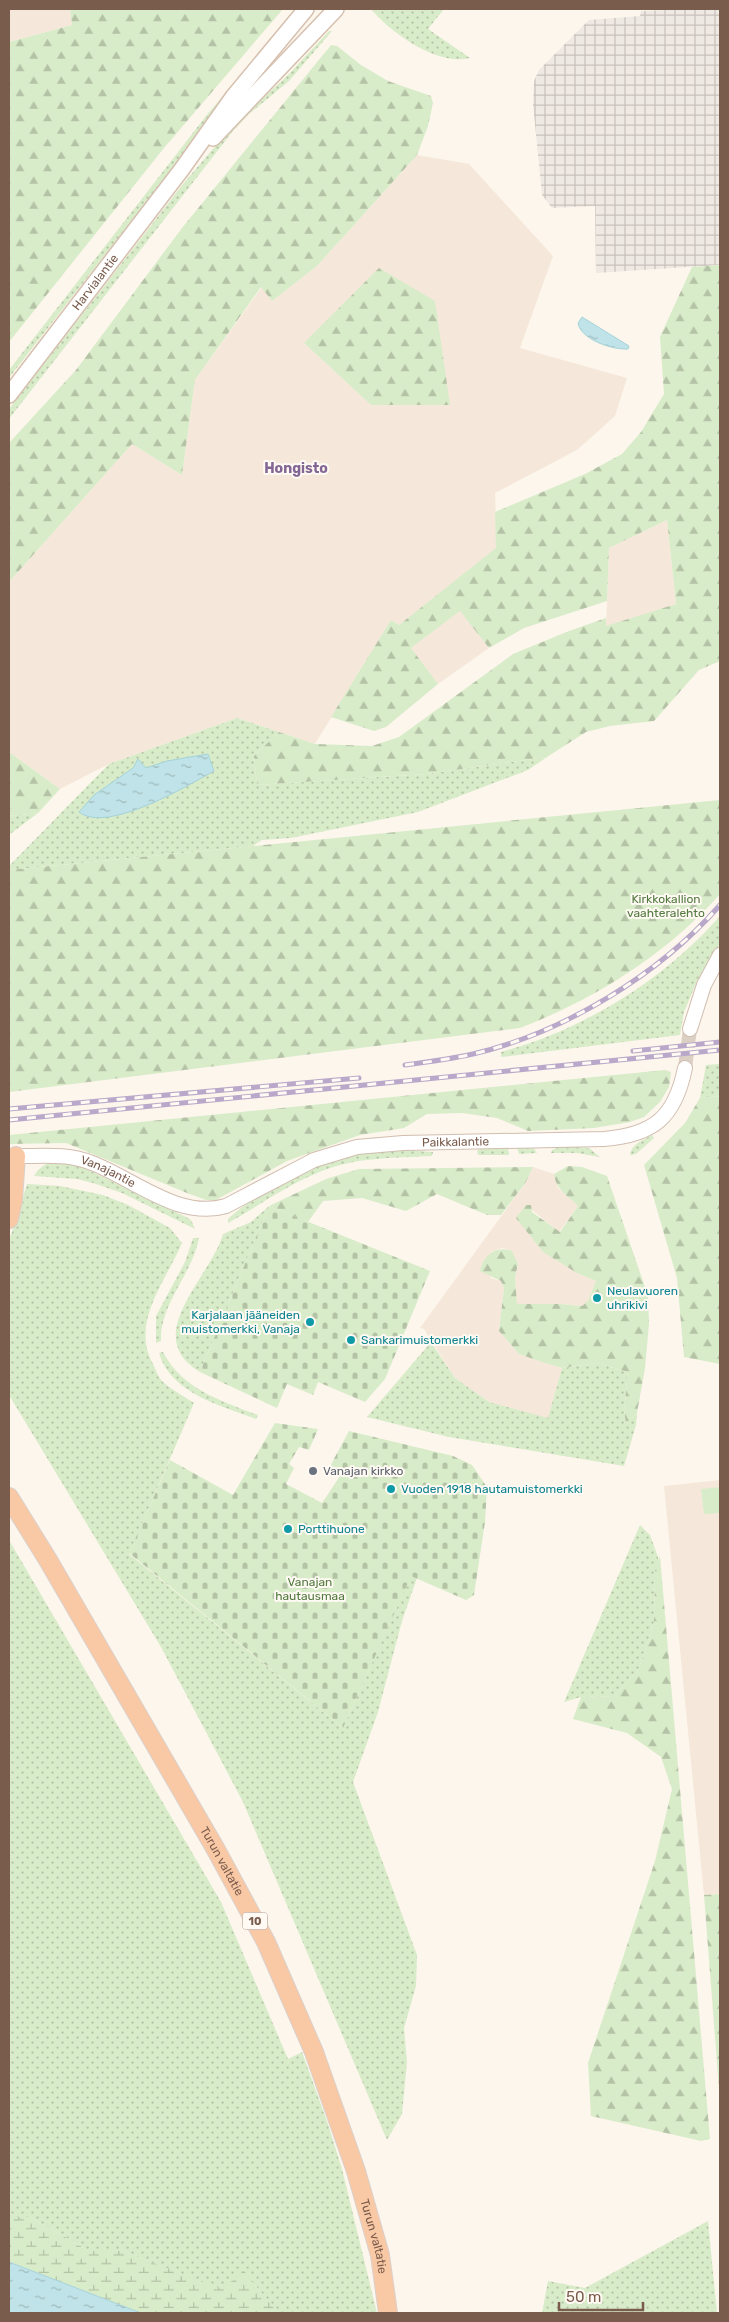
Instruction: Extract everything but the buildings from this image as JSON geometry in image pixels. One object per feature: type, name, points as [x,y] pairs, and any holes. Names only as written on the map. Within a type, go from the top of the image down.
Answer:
[{"type":"highway","points":[[9,1219],[13,1200],[12,1156]]},
{"type":"highway","name":"Turun valtatie","points":[[9,1497],[48,1560],[156,1750],[215,1848],[266,1942],[314,2052],[356,2171],[380,2255],[388,2313]]},
{"type":"main road","name":"Harvialantie","points":[[9,395],[182,170],[233,97],[306,9]]},
{"type":"main road","name":"Harvialantie","points":[[182,170],[336,9]]},
{"type":"street","points":[[690,1029],[704,985],[720,955]]},
{"type":"street","name":"Paikkalantie","points":[[202,1210],[226,1206],[314,1160],[357,1147],[403,1143],[604,1140],[634,1135],[654,1125],[669,1110],[679,1094],[685,1068]]},
{"type":"street","name":"Vanajantie","points":[[12,1156],[58,1155],[75,1158],[92,1163],[165,1198],[202,1210]]},
{"type":"shaded area","points":[[9,9],[70,9],[72,25],[9,42]]},
{"type":"shaded area","points":[[720,9],[720,265],[596,273],[595,206],[552,208],[542,195],[533,104],[534,81],[539,70],[589,20],[640,16],[641,11]]},
{"type":"shaded area","points":[[417,155],[469,164],[553,256],[520,348],[627,378],[615,416],[577,450],[495,493],[497,548],[399,625],[391,620],[315,744],[237,718],[109,764],[60,789],[9,752],[9,582],[132,444],[182,475],[195,380],[262,287],[272,301],[317,266]],"holes":[[[304,343],[450,404],[371,405]]]},
{"type":"shaded area","points":[[667,520],[676,604],[606,627],[609,548]]},
{"type":"shaded area","points":[[461,610],[489,648],[438,684],[411,648]]},
{"type":"shaded area","points":[[533,1167],[554,1174],[558,1188],[578,1206],[559,1232],[526,1205],[577,1273],[596,1281],[588,1301],[583,1306],[517,1304],[515,1277],[518,1264],[512,1251],[502,1248],[491,1252],[491,1278],[501,1281],[504,1288],[499,1331],[519,1354],[562,1368],[548,1419],[489,1402],[455,1378],[424,1329],[420,1328],[526,1182]]},
{"type":"shaded area","points":[[720,1480],[720,1894],[704,1895],[664,1486]]},
{"type":"green space","points":[[70,9],[283,9],[164,148],[9,342],[9,42],[72,25]]},
{"type":"green space","points":[[296,9],[301,9],[238,84],[9,378],[9,370],[206,116]]},
{"type":"green space","points":[[371,9],[444,9],[428,29],[470,58],[443,57],[416,46],[390,28]]},
{"type":"green space","points":[[329,31],[332,31],[289,81],[249,114],[233,131],[9,419],[9,409],[183,184],[229,130],[289,74]]},
{"type":"green space","points":[[331,45],[337,46],[361,65],[388,81],[431,96],[433,103],[428,126],[417,155],[317,266],[272,301],[261,287],[195,380],[182,475],[132,444],[9,582],[9,443],[76,370],[182,228]]},
{"type":"green space","points":[[720,265],[720,661],[699,670],[654,721],[610,726],[586,732],[547,757],[426,774],[257,785],[254,756],[279,732],[315,744],[372,746],[399,737],[513,654],[606,618],[606,626],[676,604],[667,520],[609,548],[607,601],[524,628],[489,648],[460,611],[411,648],[438,684],[386,727],[374,731],[331,717],[391,620],[399,625],[496,548],[495,512],[585,474],[622,454],[641,432],[664,394],[660,337],[692,267]]},
{"type":"green space","points":[[379,268],[435,301],[450,405],[371,405],[304,343]]},
{"type":"green space","points":[[237,718],[279,732],[254,756],[257,785],[426,774],[547,757],[528,770],[418,812],[291,838],[262,840],[253,846],[9,870],[9,866],[109,764]]},
{"type":"green space","points":[[9,752],[60,789],[38,813],[9,816]]},
{"type":"green space","name":"Kirkkokallion vaahteralehto","points":[[720,800],[720,894],[677,936],[628,973],[575,1003],[520,1028],[9,1092],[9,870]]},
{"type":"green space","points":[[38,813],[9,835],[9,816]]},
{"type":"green space","points":[[720,916],[720,944],[697,981],[684,1012],[680,1035],[501,1057],[501,1052],[562,1030],[620,1000],[674,961]]},
{"type":"green space","points":[[720,1064],[720,1096],[700,1098],[706,1065]]},
{"type":"green space","points":[[665,1070],[671,1072],[669,1087],[660,1102],[644,1117],[630,1122],[594,1128],[528,1131],[497,1118],[462,1113],[427,1114],[404,1128],[360,1135],[287,1161],[216,1200],[206,1200],[187,1193],[66,1143],[9,1144],[9,1135]]},
{"type":"green space","points":[[720,1096],[720,1364],[684,1357],[677,1278],[644,1165],[685,1123],[700,1098]]},
{"type":"green space","points":[[652,1135],[654,1138],[636,1154],[630,1155],[635,1145]]},
{"type":"green space","points":[[560,1146],[589,1148],[600,1157],[577,1153],[551,1153],[552,1150]]},
{"type":"green space","points":[[508,1147],[509,1155],[478,1155],[477,1151],[481,1148]]},
{"type":"green space","points":[[517,1147],[533,1147],[537,1153],[519,1154]]},
{"type":"green space","points":[[404,1150],[433,1152],[432,1156],[372,1159],[329,1168],[292,1185],[228,1223],[228,1219],[253,1200],[303,1171],[336,1158],[357,1153]]},
{"type":"green space","points":[[50,1161],[76,1164],[186,1217],[191,1220],[195,1229],[122,1193],[93,1183],[77,1179],[34,1176],[38,1170]]},
{"type":"green space","points":[[568,1166],[582,1167],[607,1176],[648,1296],[649,1324],[645,1368],[637,1413],[626,1423],[624,1411],[628,1372],[597,1363],[562,1368],[519,1354],[499,1331],[504,1288],[501,1281],[480,1271],[484,1260],[492,1252],[506,1249],[512,1251],[518,1264],[515,1277],[517,1304],[582,1306],[588,1301],[596,1281],[577,1273],[543,1252],[516,1218],[526,1205],[531,1205],[532,1212],[560,1232],[578,1206],[563,1192],[555,1180],[554,1174]]},
{"type":"green space","points":[[533,1167],[526,1182],[501,1215],[487,1215],[437,1194],[406,1211],[362,1198],[323,1201],[308,1222],[269,1206],[326,1179],[359,1169]]},
{"type":"green space","points":[[27,1184],[60,1186],[103,1195],[128,1205],[170,1228],[182,1243],[153,1302],[148,1317],[147,1348],[161,1379],[169,1387],[194,1403],[129,1554],[343,1728],[411,1575],[417,1578],[402,1621],[378,1712],[353,1782],[417,1955],[416,1986],[404,2028],[407,2062],[402,2114],[387,2140],[243,1802],[161,1647],[9,1395],[9,1241]]},
{"type":"green space","points":[[269,1206],[200,1372],[183,1357],[176,1341],[177,1324],[184,1306],[216,1251],[223,1234],[251,1222]]},
{"type":"green space","points":[[269,1206],[430,1271],[385,1379],[365,1402],[318,1382],[313,1395],[287,1384],[277,1408],[200,1372]]},
{"type":"green space","points":[[193,1238],[199,1238],[195,1251],[166,1314],[162,1327],[161,1341],[156,1343],[156,1316],[185,1262]]},
{"type":"green space","points":[[431,1342],[455,1378],[489,1402],[548,1418],[562,1368],[597,1363],[628,1372],[624,1411],[626,1423],[637,1413],[636,1425],[624,1466],[449,1437],[367,1417]]},
{"type":"green space","points":[[163,1352],[171,1365],[192,1385],[217,1399],[258,1415],[256,1419],[213,1403],[186,1388],[165,1367],[159,1353]]},
{"type":"green space","name":"Vanajan hautausmaa","points":[[275,1423],[318,1429],[309,1450],[299,1447],[289,1464],[294,1468],[286,1484],[322,1503],[340,1476],[328,1470],[349,1431],[453,1456],[472,1465],[487,1487],[485,1522],[474,1595],[466,1600],[411,1576],[343,1728],[129,1553],[170,1460],[233,1495]]},
{"type":"green space","points":[[720,1487],[720,1513],[704,1514],[701,1489]]},
{"type":"green space","points":[[640,1525],[650,1535],[659,1560],[655,1571],[654,1623],[638,1671],[614,1696],[581,1697],[564,1702]]},
{"type":"green space","points":[[9,1540],[221,1902],[288,2059],[302,2052],[342,2169],[377,2313],[278,2313],[244,2272],[222,2290],[122,2251],[89,2251],[30,2217],[9,2217]]},
{"type":"green space","points":[[660,1556],[710,2139],[701,2141],[591,2116],[588,2063],[655,1861],[672,1789],[661,1757],[627,1733],[573,1719],[581,1697],[614,1696],[638,1671],[654,1623],[655,1571]]},
{"type":"green space","points":[[720,1894],[720,2102],[704,1895]]},
{"type":"green space","points":[[9,2217],[30,2217],[89,2251],[122,2251],[222,2289],[244,2271],[278,2313],[141,2313],[9,2262]]},
{"type":"green space","points":[[708,2221],[717,2313],[542,2313],[548,2281],[585,2288]]},
{"type":"water","points":[[582,317],[629,346],[628,349],[606,346],[591,339],[580,329],[578,323]]},
{"type":"water","points":[[208,754],[214,771],[147,805],[127,813],[108,817],[92,817],[79,812],[94,795],[133,768],[138,759],[146,768],[167,761]]},
{"type":"water","points":[[9,2262],[141,2313],[9,2313]]},
{"type":"tunnel","points":[[685,1068],[690,1029]]},
{"type":"railway","points":[[405,1065],[473,1054],[541,1032],[575,1016],[607,998],[668,955],[696,931],[720,905]]},
{"type":"railway","points":[[633,1051],[720,1042]]},
{"type":"railway","points":[[9,1120],[720,1050]]},
{"type":"railway","points":[[9,1109],[359,1078]]},
{"type":"place","name":"Neulavuoren uhrikivi","points":[[597,1298]]},
{"type":"place","name":"Karjalaan jääneiden muistomerkki, Vanaja","points":[[310,1322]]},
{"type":"place","name":"Sankarimuistomerkki","points":[[351,1340]]},
{"type":"place","name":"Vanajan kirkko","points":[[313,1471]]},
{"type":"place","name":"Vuoden 1918 hautamuistomerkki","points":[[391,1489]]},
{"type":"place","name":"Porttihuone","points":[[288,1529]]},
{"type":"district","name":"Hongisto","points":[[296,468]]}]
